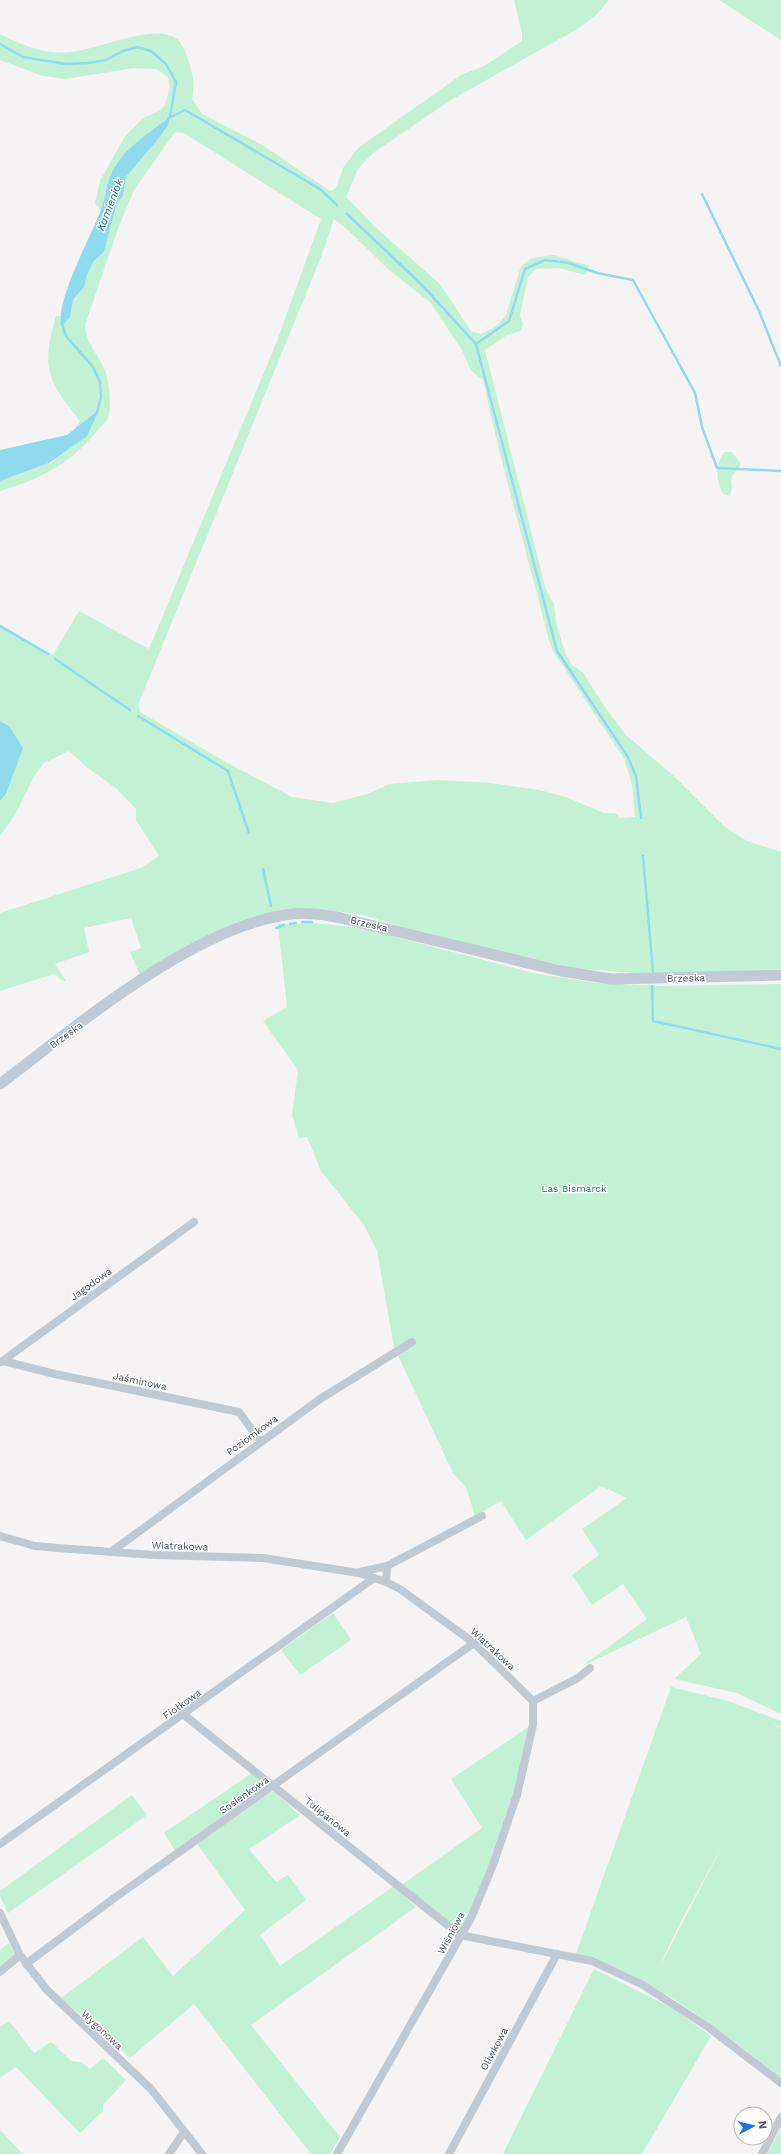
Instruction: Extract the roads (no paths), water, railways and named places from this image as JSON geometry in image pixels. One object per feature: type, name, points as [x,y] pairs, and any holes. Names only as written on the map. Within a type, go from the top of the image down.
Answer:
[{"type":"street","name":"Brzeska","points":[[0,1084],[129,989],[187,953],[229,932],[262,920],[285,915],[308,914],[341,918],[561,971],[612,979],[781,975]]},
{"type":"street","name":"Jagodowa","points":[[1,1362],[194,1222]]},
{"type":"street","name":"Poziomkowa","points":[[111,1552],[260,1441],[320,1399],[412,1342]]},
{"type":"street","name":"Jaśminowa","points":[[1,1362],[239,1412],[260,1441]]},
{"type":"street","name":"Wiatrakowa","points":[[359,1573],[387,1566],[482,1516]]},
{"type":"street","name":"Wiatrakowa","points":[[0,1536],[35,1546],[168,1556],[263,1558],[359,1573],[386,1582],[400,1589],[474,1643],[533,1701]]},
{"type":"street","points":[[386,1582],[387,1566]]},
{"type":"street","name":"Fiołkowa","points":[[0,1844],[184,1715],[374,1578]]},
{"type":"street","name":"Sosienkowa","points":[[26,1964],[113,1898],[474,1643]]},
{"type":"street","points":[[533,1701],[578,1678],[590,1668]]},
{"type":"street","name":"Wiśniowa","points":[[337,2154],[471,1918],[490,1871],[517,1795],[533,1725],[533,1701]]},
{"type":"street","name":"Tulipanowa","points":[[184,1715],[460,1935]]},
{"type":"street","name":"Wygonowa","points":[[1,1918],[20,1955],[46,1989],[67,2011],[151,2089],[202,2154]]},
{"type":"street","points":[[460,1935],[592,1961],[643,1984],[708,2027],[781,2083]]},
{"type":"street","name":"Oliwkowa","points":[[449,2154],[557,1954]]},
{"type":"street","points":[[0,1972],[20,1955]]},
{"type":"street","points":[[762,2154],[781,2117]]},
{"type":"street","points":[[169,2154],[184,2132]]},
{"type":"water","points":[[170,117],[168,125],[158,139],[126,177],[123,196],[117,203],[104,252],[94,261],[87,275],[84,287],[73,300],[70,317],[61,327],[63,301],[68,286],[100,212],[108,183],[116,165],[127,151]]},
{"type":"water","points":[[99,410],[87,436],[49,463],[0,481],[0,450],[67,435]]},
{"type":"water","points":[[0,721],[9,726],[23,748],[6,794],[0,801]]},
{"type":"waterway","name":"Kamieniok","points":[[0,44],[23,57],[66,64],[106,60],[123,51],[137,47],[151,51],[166,64],[176,82],[170,117],[168,119]]},
{"type":"waterway","points":[[171,117],[185,110],[320,189],[337,205]]},
{"type":"waterway","points":[[702,194],[759,311],[781,366]]},
{"type":"waterway","points":[[347,214],[421,284],[476,344],[509,321],[525,269],[545,260],[569,263],[597,273],[633,280],[695,393],[702,427],[717,468],[781,471]]},
{"type":"waterway","name":"Kamieniok","points":[[62,324],[66,336],[93,367],[100,382],[101,397],[97,412]]},
{"type":"waterway","points":[[476,344],[557,651],[628,757],[636,776],[641,818]]},
{"type":"waterway","points":[[0,626],[48,654]]},
{"type":"waterway","points":[[55,659],[130,710]]},
{"type":"waterway","points":[[138,716],[228,771],[249,833]]},
{"type":"waterway","points":[[643,856],[653,972]]},
{"type":"waterway","points":[[263,869],[271,906]]},
{"type":"waterway","points":[[302,922],[312,922]]},
{"type":"waterway","points":[[290,924],[296,923]]},
{"type":"waterway","points":[[276,928],[284,925]]},
{"type":"waterway","points":[[652,986],[653,1021],[781,1049]]},
{"type":"park label","name":"Las Bismarck","points":[[574,1188]]}]
